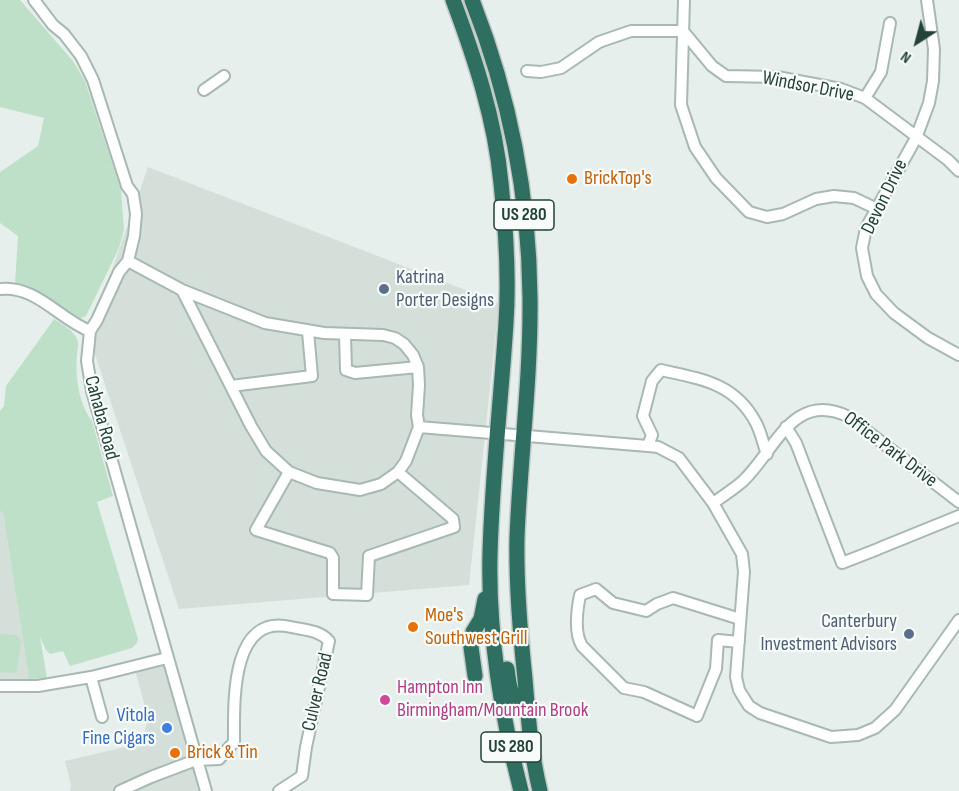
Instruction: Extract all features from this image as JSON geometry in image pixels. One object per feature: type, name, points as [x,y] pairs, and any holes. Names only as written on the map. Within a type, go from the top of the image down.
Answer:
[{"type":"highway","name":"US 280","points":[[453,0],[482,84],[496,143],[501,181],[505,230],[506,322],[497,435],[490,579],[494,644],[502,702],[521,791]]},
{"type":"highway","name":"US 280","points":[[472,0],[492,55],[506,104],[526,228],[530,319],[517,565],[527,707],[532,754],[540,791]]},
{"type":"highway","points":[[475,676],[471,647],[472,632],[481,619],[490,579]]},
{"type":"highway","points":[[490,579],[500,616],[512,696],[519,706],[527,707]]},
{"type":"highway","points":[[502,702],[516,724],[532,791]]},
{"type":"street","name":"Cahaba Road","points":[[34,0],[81,56],[93,80],[127,186],[133,194],[136,214],[135,236],[128,261],[119,272],[97,320],[85,329],[87,361],[92,391],[146,578],[166,658],[206,791]]},
{"type":"street","points":[[684,0],[681,105],[694,147],[716,178],[749,212],[767,217],[783,214],[816,199],[834,196],[854,198],[875,208]]},
{"type":"street","name":"Devon Drive","points":[[927,0],[934,50],[933,81],[929,103],[916,138],[875,208],[866,228],[862,248],[867,276],[876,294],[894,313],[928,338],[959,355]]},
{"type":"street","points":[[865,98],[881,72],[890,23]]},
{"type":"street","points":[[527,71],[541,72],[561,68],[599,42],[631,31],[683,31]]},
{"type":"street","name":"Windsor Drive","points":[[683,31],[712,66],[726,76],[777,77],[841,89],[865,98],[948,160],[959,171]]},
{"type":"street","points":[[204,90],[224,76]]},
{"type":"street","points":[[128,261],[182,290],[265,323],[308,332],[383,335],[395,338],[404,344],[413,355],[418,368],[419,428],[406,461],[398,472],[381,484],[360,489],[317,483],[289,472],[262,444],[251,426],[182,290]]},
{"type":"street","points":[[0,289],[11,288],[23,291],[85,329]]},
{"type":"street","points":[[231,386],[312,376],[308,332]]},
{"type":"street","points":[[345,335],[346,370],[355,373],[418,368]]},
{"type":"street","points":[[648,446],[652,435],[643,416],[652,381],[661,370],[715,383],[745,404],[757,425],[767,454]]},
{"type":"street","name":"Office Park Drive","points":[[713,503],[743,481],[767,454],[786,427],[798,416],[820,410],[836,410],[849,417],[959,502]]},
{"type":"street","points":[[786,427],[796,443],[842,563],[959,516]]},
{"type":"street","points":[[419,428],[658,447],[679,458],[713,503],[742,554],[744,572],[736,677],[738,690],[749,706],[760,713],[831,737],[858,735],[875,728],[895,710],[959,620]]},
{"type":"street","points":[[289,472],[256,530],[330,553],[333,558],[333,594],[367,595],[369,556],[454,527],[453,519],[398,472]]},
{"type":"street","points":[[739,642],[718,640],[716,669],[698,716],[644,692],[624,688],[578,640],[578,607],[580,595],[596,589],[613,603],[646,611],[673,598],[741,619]]},
{"type":"street","name":"Culver Road","points":[[120,791],[196,760],[219,759],[234,741],[237,672],[250,640],[267,626],[283,625],[322,634],[329,641],[302,776],[279,791]]},
{"type":"street","points":[[0,686],[38,686],[91,677],[166,658]]},
{"type":"street","points":[[91,677],[102,717]]},
{"type":"shaded area","points":[[148,167],[499,303],[469,585],[179,609],[89,336]]},
{"type":"shaded area","points":[[0,511],[3,513],[29,679],[0,679]]},
{"type":"shaded area","points":[[167,658],[206,791],[70,791],[71,785],[65,761],[142,743],[148,718],[134,666]]},
{"type":"green space","points":[[0,0],[20,0],[73,61],[85,81],[121,190],[124,230],[119,248],[86,316],[76,320],[40,294],[15,284],[18,236],[0,223],[0,172],[38,146],[44,118],[0,107]]},
{"type":"green space","points":[[54,319],[72,332],[78,342],[79,390],[84,407],[92,421],[113,496],[97,502],[138,639],[132,648],[70,666],[63,651],[50,654],[40,637],[47,678],[29,679],[3,513],[0,511],[0,411],[4,406],[6,386]]},
{"type":"green space","points":[[0,634],[16,635],[21,640],[17,671],[14,673],[0,672]]},
{"type":"place","name":"BrickTop's","points":[[572,179]]},
{"type":"place","name":"Katrina Porter Designs","points":[[384,289]]},
{"type":"place","name":"Moe's Southwest Grill","points":[[413,627]]},
{"type":"place","name":"Canterbury Investment Advisors","points":[[909,634]]},
{"type":"place","name":"Hampton Inn Birmingham/Mountain Brook","points":[[385,700]]},
{"type":"place","name":"Vitola Fine Cigars","points":[[167,728]]},
{"type":"place","name":"Brick & Tin","points":[[175,753]]}]
